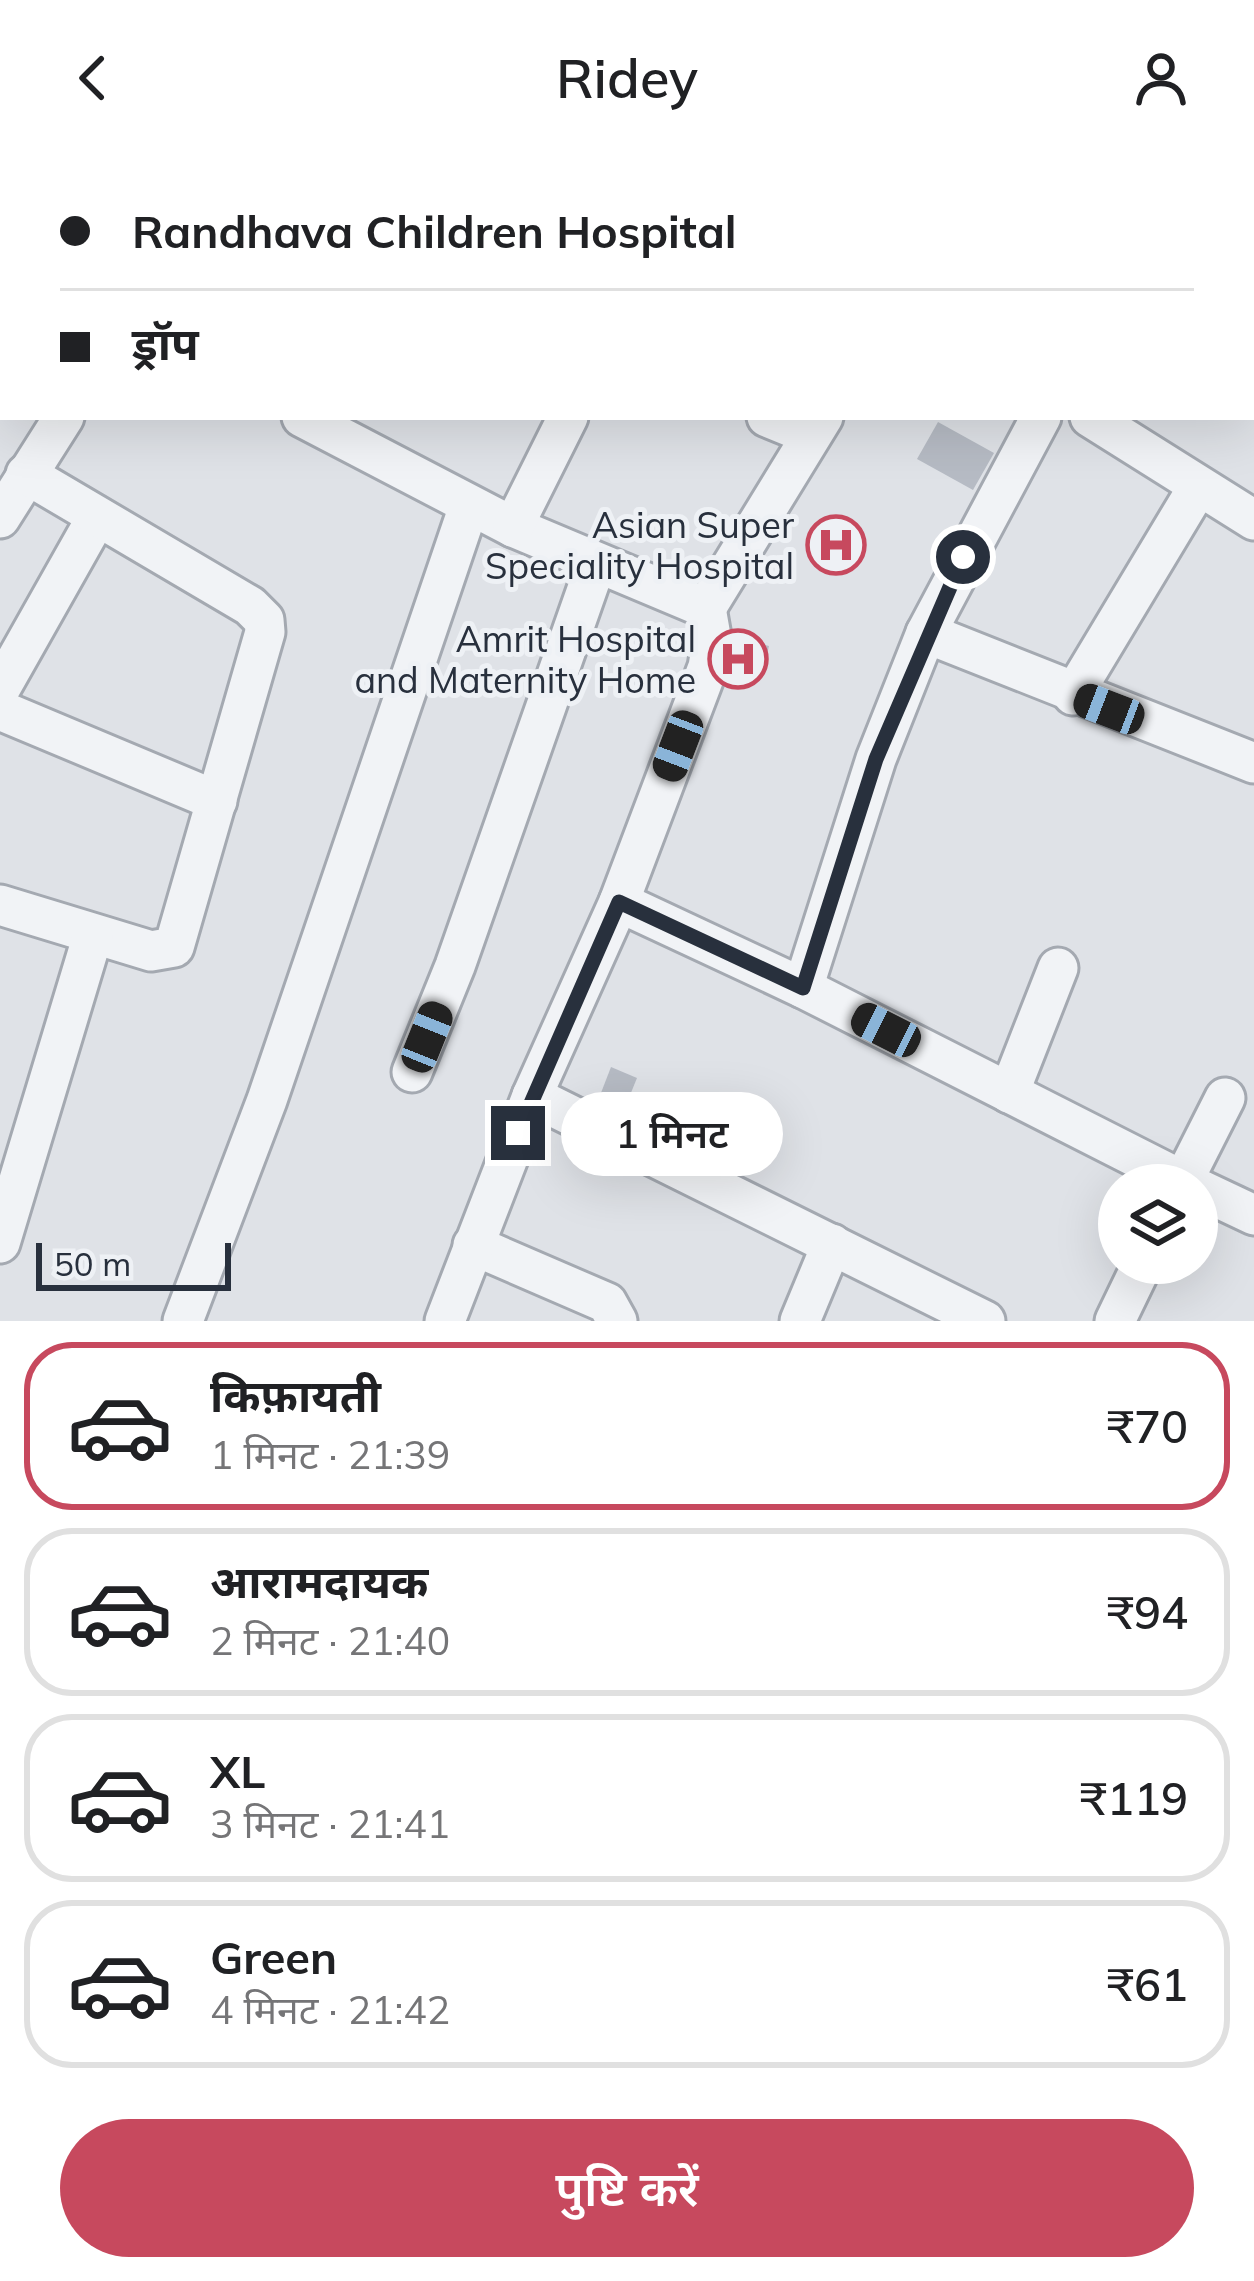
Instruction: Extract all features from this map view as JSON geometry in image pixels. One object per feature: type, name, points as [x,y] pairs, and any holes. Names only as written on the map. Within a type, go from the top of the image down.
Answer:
[{"type":"street","points":[[0,518],[62,420]]},
{"type":"street","points":[[308,420],[513,527],[706,608]]},
{"type":"street","points":[[513,527],[566,420]]},
{"type":"street","points":[[445,1321],[532,1096],[619,902],[708,668],[712,642],[706,608],[817,426],[784,420]]},
{"type":"street","points":[[803,988],[876,759],[926,633],[1039,420]]},
{"type":"street","points":[[1095,420],[1254,520]]},
{"type":"street","points":[[0,905],[151,951],[174,947],[265,632],[264,620],[250,606],[26,474]]},
{"type":"street","points":[[1073,695],[1198,487]]},
{"type":"street","points":[[183,1321],[268,1100],[469,506]]},
{"type":"street","points":[[0,688],[97,517]]},
{"type":"street","points":[[412,1072],[485,884],[596,565]]},
{"type":"street","points":[[926,633],[1254,763]]},
{"type":"street","points":[[0,710],[217,801]]},
{"type":"street","points":[[619,902],[803,988],[1147,1164]]},
{"type":"street","points":[[0,1243],[93,934]]},
{"type":"street","points":[[1009,1093],[1058,968]]},
{"type":"street","points":[[532,1096],[985,1321]]},
{"type":"street","points":[[1197,1164],[1225,1098]]},
{"type":"street","points":[[1218,1199],[1254,1215]]},
{"type":"street","points":[[800,1321],[832,1244]]},
{"type":"street","points":[[473,1245],[608,1303],[616,1321]]},
{"type":"street","points":[[1115,1321],[1133,1284]]},
{"type":"building","points":[[938,422],[994,453],[973,490],[917,459]]},
{"type":"building","points":[[842,519],[864,532],[841,568],[819,555]]},
{"type":"building","points":[[722,635],[769,646],[762,676],[715,665]]},
{"type":"building","points":[[611,1067],[637,1078],[617,1127],[592,1116]]},
{"type":"place","name":"Asian Super Speciality Hospital","points":[[836,545]]},
{"type":"place","name":"Amrit Hospital and Maternity Home","points":[[738,659]]},
{"type":"route","points":[[518,1133],[619,902],[803,988],[876,759],[926,633],[963,557]]}]
